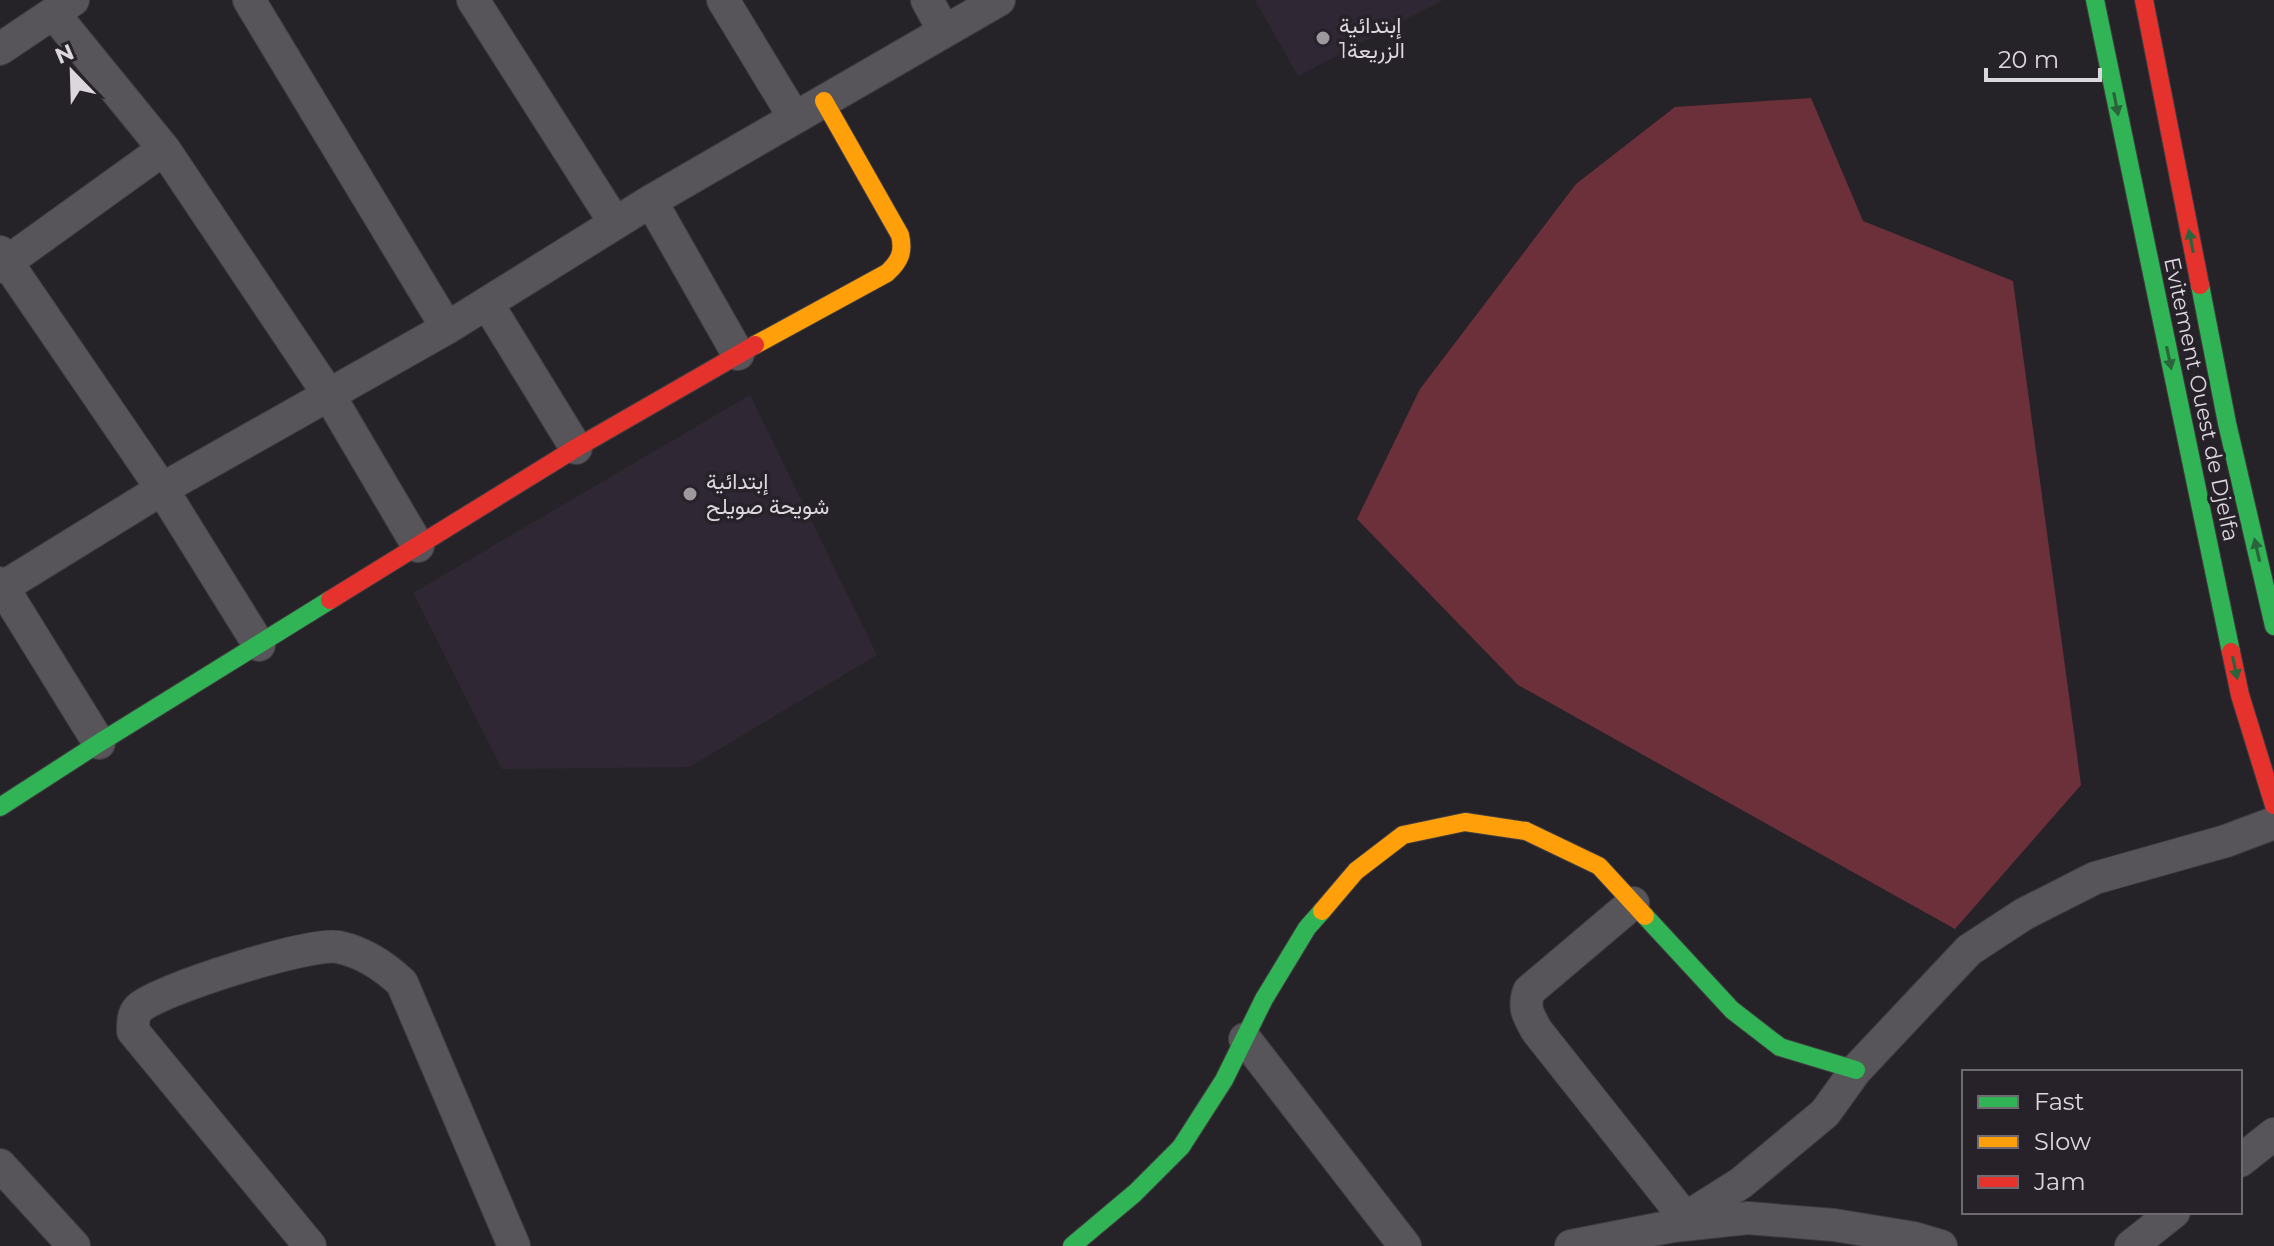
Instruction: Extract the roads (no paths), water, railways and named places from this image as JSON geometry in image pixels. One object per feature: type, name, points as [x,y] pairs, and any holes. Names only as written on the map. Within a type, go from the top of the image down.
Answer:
[{"type":"main road","name":"Evitement Ouest de Djelfa","points":[[2095,0],[2240,695],[2274,805]]},
{"type":"main road","name":"Evitement Ouest de Djelfa","points":[[2144,0],[2227,423],[2273,614]]},
{"type":"main road","points":[[0,807],[576,448],[738,354],[887,273],[899,262],[904,249],[900,235],[824,101]]},
{"type":"main road","points":[[1072,1246],[1135,1193],[1181,1147],[1224,1080],[1264,999],[1307,928],[1356,871],[1403,835],[1465,822],[1526,831],[1599,866],[1732,1010],[1780,1047],[1856,1070]]},
{"type":"street","points":[[249,0],[447,328]]},
{"type":"street","points":[[473,0],[615,223]]},
{"type":"street","points":[[723,0],[794,117]]},
{"type":"street","points":[[927,0],[944,31]]},
{"type":"street","points":[[99,743],[1,587],[162,489],[447,328],[651,201],[999,0]]},
{"type":"street","points":[[0,49],[63,7],[123,102],[164,149],[329,395],[418,546]]},
{"type":"street","points":[[164,149],[3,260],[162,489],[259,645]]},
{"type":"street","points":[[651,201],[738,354]]},
{"type":"street","points":[[487,303],[576,448]]},
{"type":"street","points":[[2224,615],[2273,614]]},
{"type":"street","points":[[1680,1222],[1741,1183],[1825,1113],[1856,1070],[1969,950],[2024,914],[2095,878],[2226,841],[2274,823]]},
{"type":"street","points":[[1633,903],[1529,991],[1525,1002],[1537,1031],[1680,1222]]},
{"type":"street","points":[[310,1246],[133,1031],[133,1021],[136,1011],[151,1000],[240,967],[318,946],[338,947],[361,954],[384,967],[402,983],[514,1246]]},
{"type":"street","points":[[1245,1039],[1405,1246]]},
{"type":"street","points":[[2242,1159],[2274,1134]]},
{"type":"street","points":[[0,1165],[74,1246]]},
{"type":"street","points":[[2131,1246],[2171,1214]]},
{"type":"street","points":[[1571,1246],[1680,1222],[1748,1218],[1834,1225],[1914,1238],[1941,1246]]},
{"type":"place","name":"إبتدائية الزريعة1","points":[[1323,38]]},
{"type":"place","name":"إبتدائية شويحة صويلح","points":[[690,494]]}]
